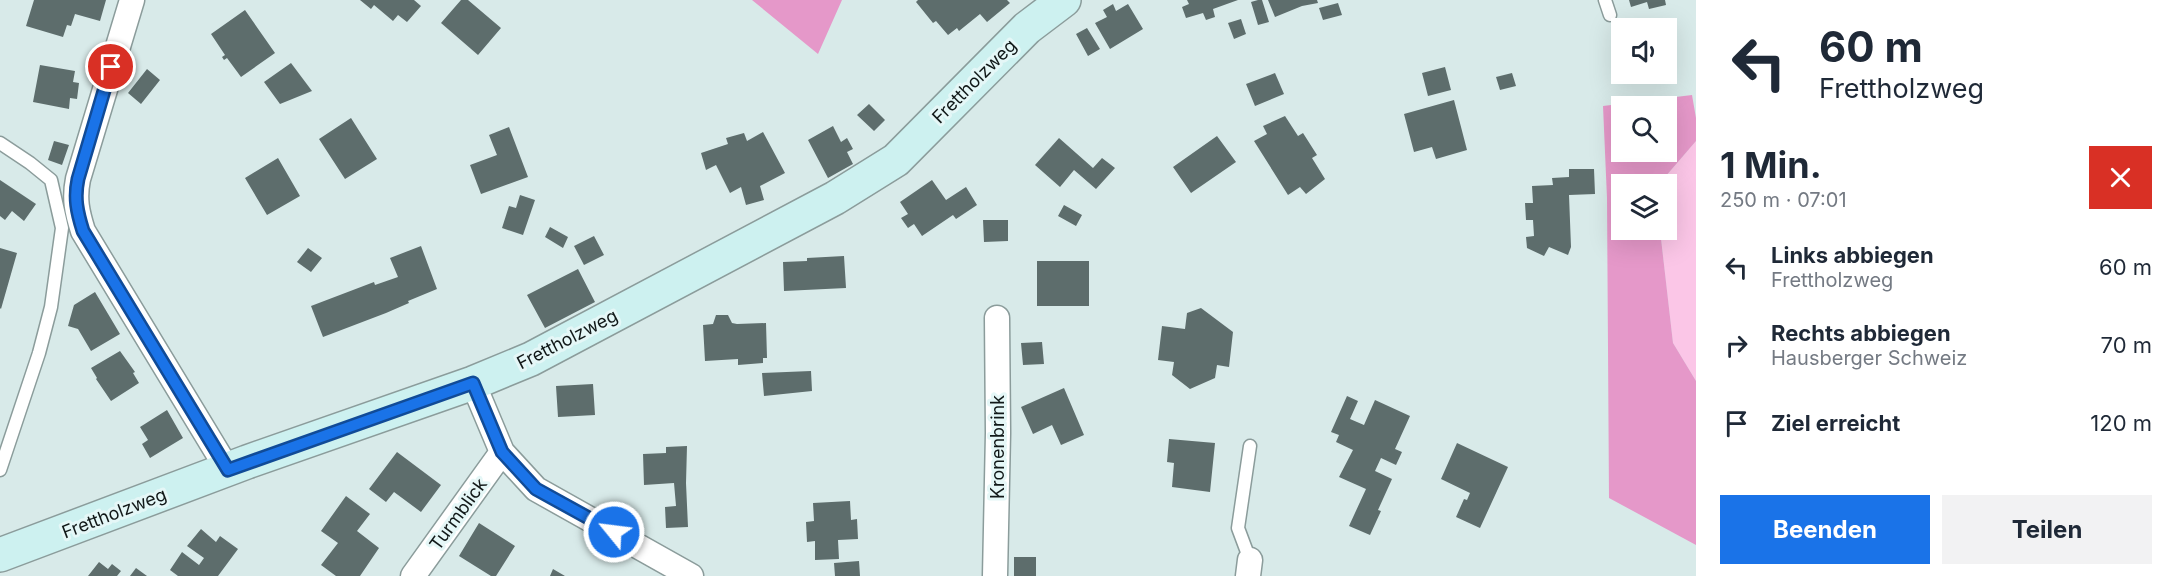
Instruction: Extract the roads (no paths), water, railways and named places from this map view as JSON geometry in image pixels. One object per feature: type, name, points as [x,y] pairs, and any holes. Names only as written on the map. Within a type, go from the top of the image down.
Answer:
[{"type":"street","points":[[132,0],[78,179],[75,195],[76,210],[83,231],[228,470]]},
{"type":"street","name":"Frettholzweg","points":[[0,555],[228,470],[473,383],[531,359],[835,198],[896,160],[1027,28],[1065,0]]},
{"type":"street","name":"Kronenbrink","points":[[995,576],[998,433],[997,318]]},
{"type":"street","points":[[473,383],[502,452],[536,489],[691,576]]},
{"type":"street","name":"Turmblick","points":[[414,576],[502,452]]},
{"type":"lane","points":[[1605,0],[1610,15]]},
{"type":"lane","points":[[0,143],[51,180],[62,228],[51,307],[39,353],[0,470]]},
{"type":"lane","points":[[1249,568],[1238,528],[1250,446]]}]
